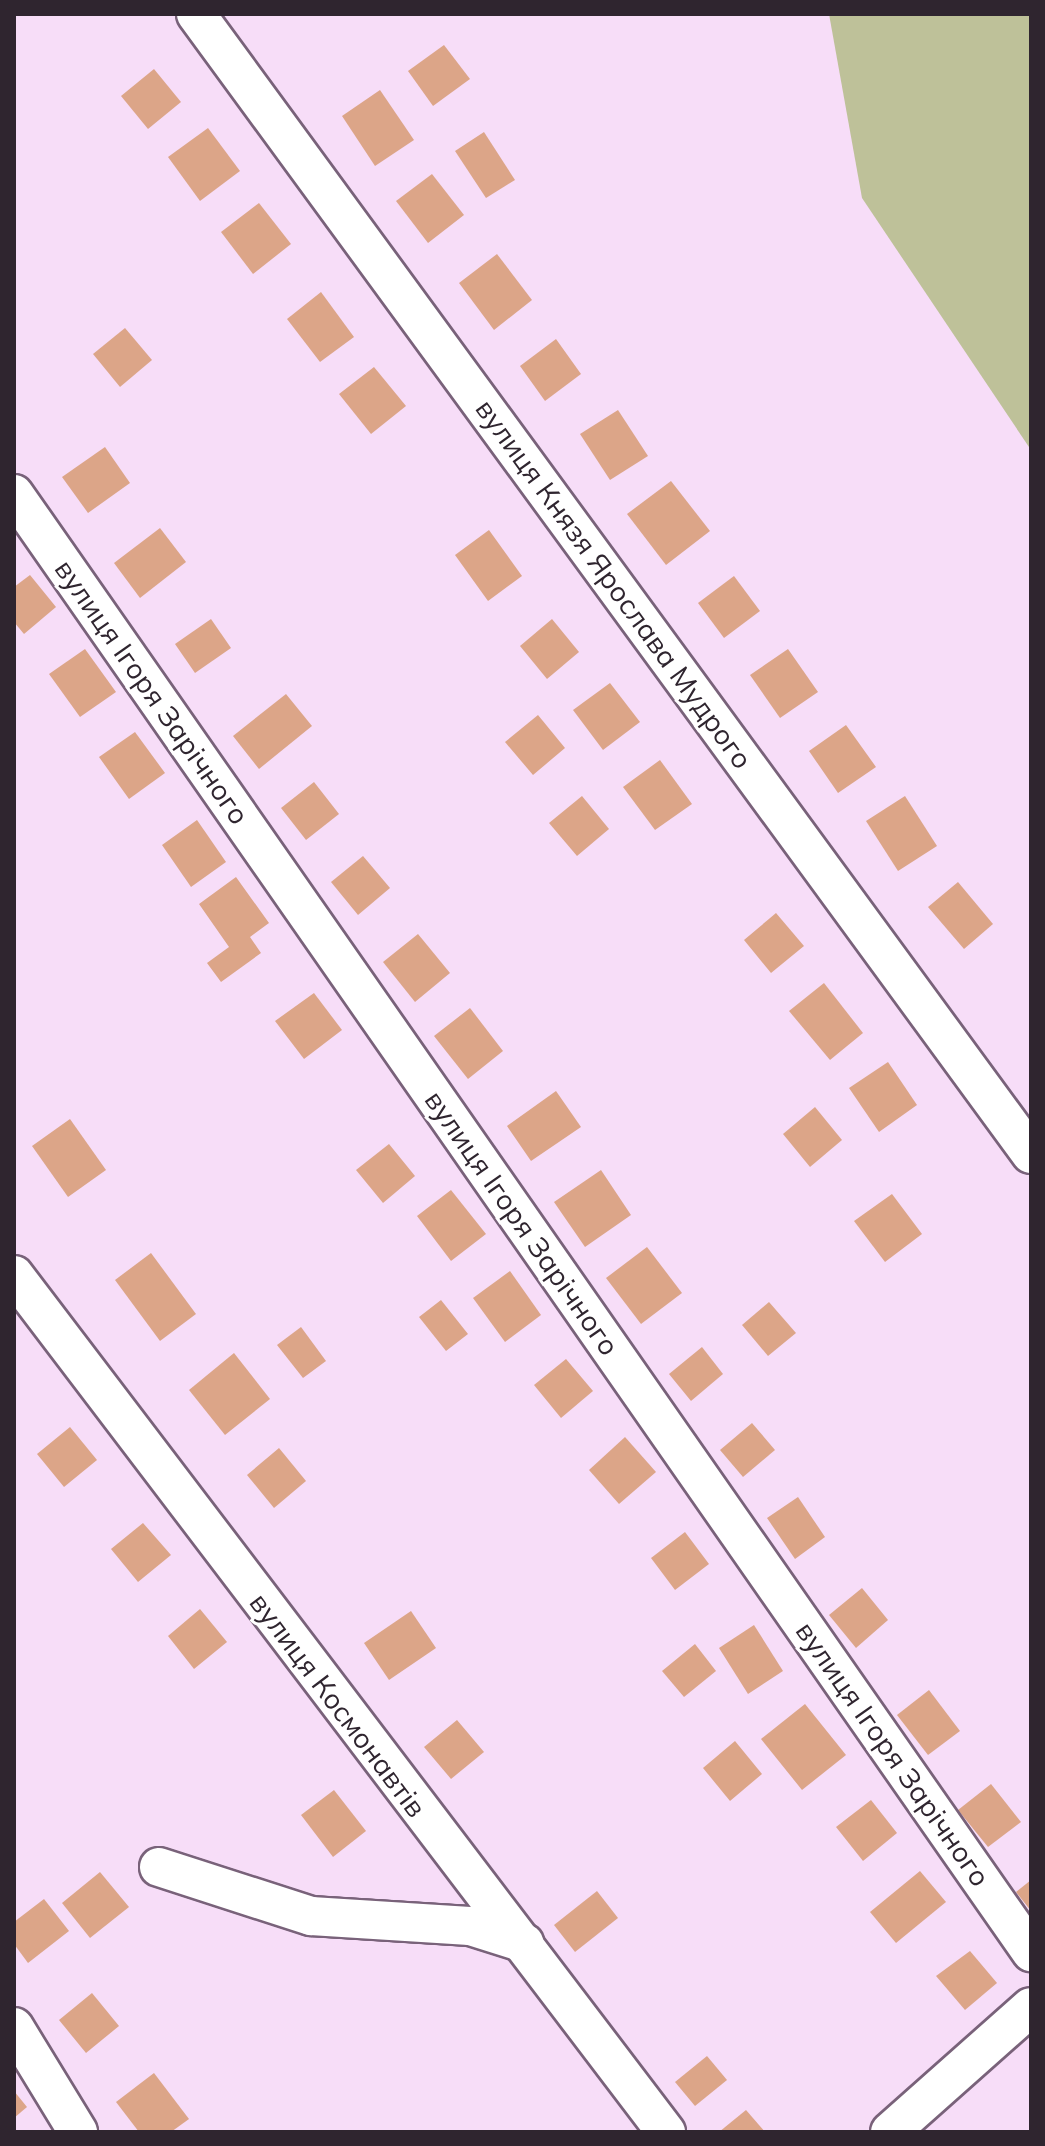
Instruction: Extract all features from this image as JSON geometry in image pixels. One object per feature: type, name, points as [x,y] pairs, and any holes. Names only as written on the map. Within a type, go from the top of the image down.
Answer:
[{"type":"street","name":"вулиця Князя Ярослава Мудрого","points":[[196,14],[1031,1154]]},
{"type":"street","name":"вулиця Ігоря Зарічного","points":[[14,494],[1031,1952]]},
{"type":"street","name":"вулиця Космонавтів","points":[[14,1275],[666,2132]]},
{"type":"street","points":[[159,1867],[311,1916],[470,1926],[524,1943]]},
{"type":"street","points":[[890,2132],[1031,2007]]},
{"type":"street","points":[[14,2027],[78,2132]]},
{"type":"green space","points":[[829,14],[1031,14],[1031,450],[862,198]]},
{"type":"building","points":[[444,45],[470,79],[433,106],[408,71]]},
{"type":"building","points":[[154,69],[181,102],[148,129],[121,96]]},
{"type":"building","points":[[380,90],[414,140],[375,166],[342,116]]},
{"type":"building","points":[[208,128],[240,171],[200,201],[168,157]]},
{"type":"building","points":[[484,132],[515,180],[486,198],[455,151]]},
{"type":"building","points":[[432,174],[464,215],[428,243],[396,201]]},
{"type":"building","points":[[259,203],[291,244],[253,274],[221,232]]},
{"type":"building","points":[[497,254],[532,300],[494,330],[459,283]]},
{"type":"building","points":[[321,292],[354,337],[320,362],[287,319]]},
{"type":"building","points":[[125,328],[152,360],[120,387],[93,354]]},
{"type":"building","points":[[556,339],[581,374],[545,401],[520,366]]},
{"type":"building","points":[[374,367],[406,406],[371,434],[339,394]]},
{"type":"building","points":[[618,410],[648,456],[610,480],[580,434]]},
{"type":"building","points":[[105,447],[130,483],[88,513],[62,477]]},
{"type":"building","points":[[671,481],[710,531],[666,565],[627,514]]},
{"type":"building","points":[[160,528],[186,562],[140,598],[114,563]]},
{"type":"building","points":[[489,530],[522,576],[488,601],[455,555]]},
{"type":"building","points":[[30,575],[56,607],[24,634],[14,622],[14,587]]},
{"type":"building","points":[[734,576],[760,611],[724,638],[698,603]]},
{"type":"building","points":[[211,619],[231,648],[195,673],[175,644]]},
{"type":"building","points":[[552,619],[579,652],[547,679],[520,646]]},
{"type":"building","points":[[85,649],[116,692],[80,717],[49,674]]},
{"type":"building","points":[[788,649],[818,692],[780,718],[750,675]]},
{"type":"building","points":[[610,683],[640,722],[603,750],[573,710]]},
{"type":"building","points":[[286,694],[312,726],[259,769],[233,736]]},
{"type":"building","points":[[538,715],[565,748],[533,775],[505,742]]},
{"type":"building","points":[[846,725],[876,767],[838,793],[809,751]]},
{"type":"building","points":[[135,732],[165,773],[129,799],[99,757]]},
{"type":"building","points":[[660,760],[692,804],[655,830],[623,787]]},
{"type":"building","points":[[314,782],[339,814],[306,840],[281,808]]},
{"type":"building","points":[[582,796],[609,829],[577,856],[549,823]]},
{"type":"building","points":[[905,796],[937,846],[898,871],[866,821]]},
{"type":"building","points":[[197,820],[226,862],[191,887],[162,845]]},
{"type":"building","points":[[363,856],[390,888],[358,915],[331,882]]},
{"type":"building","points":[[236,877],[269,923],[250,937],[261,953],[221,982],[207,963],[229,947],[199,904]]},
{"type":"building","points":[[958,882],[993,924],[964,949],[928,907]]},
{"type":"building","points":[[776,913],[804,946],[771,973],[744,940]]},
{"type":"building","points":[[418,934],[450,973],[415,1002],[383,962]]},
{"type":"building","points":[[824,983],[863,1033],[830,1060],[789,1011]]},
{"type":"building","points":[[314,993],[342,1030],[304,1059],[275,1021]]},
{"type":"building","points":[[470,1008],[503,1051],[468,1079],[434,1036]]},
{"type":"building","points":[[888,1062],[917,1105],[879,1132],[849,1088]]},
{"type":"building","points":[[556,1091],[581,1127],[531,1161],[507,1126]]},
{"type":"building","points":[[815,1107],[842,1140],[810,1167],[783,1134]]},
{"type":"building","points":[[70,1119],[106,1170],[68,1197],[32,1146]]},
{"type":"building","points":[[389,1144],[415,1176],[383,1203],[356,1170]]},
{"type":"building","points":[[601,1170],[631,1215],[585,1247],[554,1202]]},
{"type":"building","points":[[451,1190],[486,1234],[451,1261],[417,1216]]},
{"type":"building","points":[[892,1194],[922,1234],[885,1262],[854,1221]]},
{"type":"building","points":[[647,1247],[682,1293],[641,1324],[606,1278]]},
{"type":"building","points":[[151,1253],[196,1314],[160,1341],[115,1280]]},
{"type":"building","points":[[510,1271],[541,1315],[505,1342],[473,1298]]},
{"type":"building","points":[[441,1300],[468,1334],[446,1351],[419,1317]]},
{"type":"building","points":[[769,1302],[796,1333],[768,1356],[742,1325]]},
{"type":"building","points":[[301,1327],[326,1361],[303,1378],[277,1345]]},
{"type":"building","points":[[702,1347],[723,1374],[691,1401],[669,1374]]},
{"type":"building","points":[[234,1353],[270,1399],[225,1435],[189,1390]]},
{"type":"building","points":[[566,1359],[593,1391],[561,1418],[534,1385]]},
{"type":"building","points":[[752,1423],[775,1450],[743,1477],[720,1450]]},
{"type":"building","points":[[70,1427],[97,1460],[64,1487],[37,1454]]},
{"type":"building","points":[[625,1437],[656,1472],[619,1504],[589,1470]]},
{"type":"building","points":[[279,1448],[306,1481],[274,1508],[247,1475]]},
{"type":"building","points":[[798,1497],[825,1537],[795,1559],[767,1518]]},
{"type":"building","points":[[143,1523],[171,1555],[138,1582],[111,1549]]},
{"type":"building","points":[[685,1532],[709,1564],[675,1590],[651,1558]]},
{"type":"building","points":[[862,1588],[888,1620],[856,1648],[829,1615]]},
{"type":"building","points":[[200,1609],[227,1642],[194,1669],[168,1636]]},
{"type":"building","points":[[411,1611],[436,1648],[389,1680],[364,1643]]},
{"type":"building","points":[[754,1625],[783,1671],[748,1694],[719,1648]]},
{"type":"building","points":[[695,1644],[716,1671],[684,1697],[662,1671]]},
{"type":"building","points":[[929,1690],[960,1731],[928,1755],[897,1715]]},
{"type":"building","points":[[805,1704],[846,1755],[802,1790],[761,1739]]},
{"type":"building","points":[[457,1720],[484,1752],[451,1779],[424,1747]]},
{"type":"building","points":[[735,1741],[762,1774],[730,1801],[703,1768]]},
{"type":"building","points":[[991,1784],[1021,1822],[988,1847],[958,1810]]},
{"type":"building","points":[[334,1790],[366,1831],[333,1857],[301,1815]]},
{"type":"building","points":[[871,1800],[897,1833],[863,1861],[836,1827]]},
{"type":"building","points":[[920,1871],[946,1902],[896,1943],[870,1912]]},
{"type":"building","points":[[100,1872],[129,1907],[90,1938],[62,1903]]},
{"type":"building","points":[[1031,1880],[1031,1911],[1016,1892]]},
{"type":"building","points":[[597,1891],[618,1918],[575,1952],[554,1925]]},
{"type":"building","points":[[44,1899],[69,1931],[28,1963],[14,1944],[14,1922]]},
{"type":"building","points":[[970,1951],[997,1983],[965,2010],[936,1976]]},
{"type":"building","points":[[92,1993],[119,2026],[86,2053],[59,2020]]},
{"type":"building","points":[[707,2056],[727,2080],[695,2106],[675,2082]]},
{"type":"building","points":[[154,2073],[189,2119],[171,2132],[139,2132],[116,2102]]},
{"type":"building","points":[[14,2091],[27,2107],[14,2118]]},
{"type":"building","points":[[746,2110],[765,2132],[719,2132]]}]
